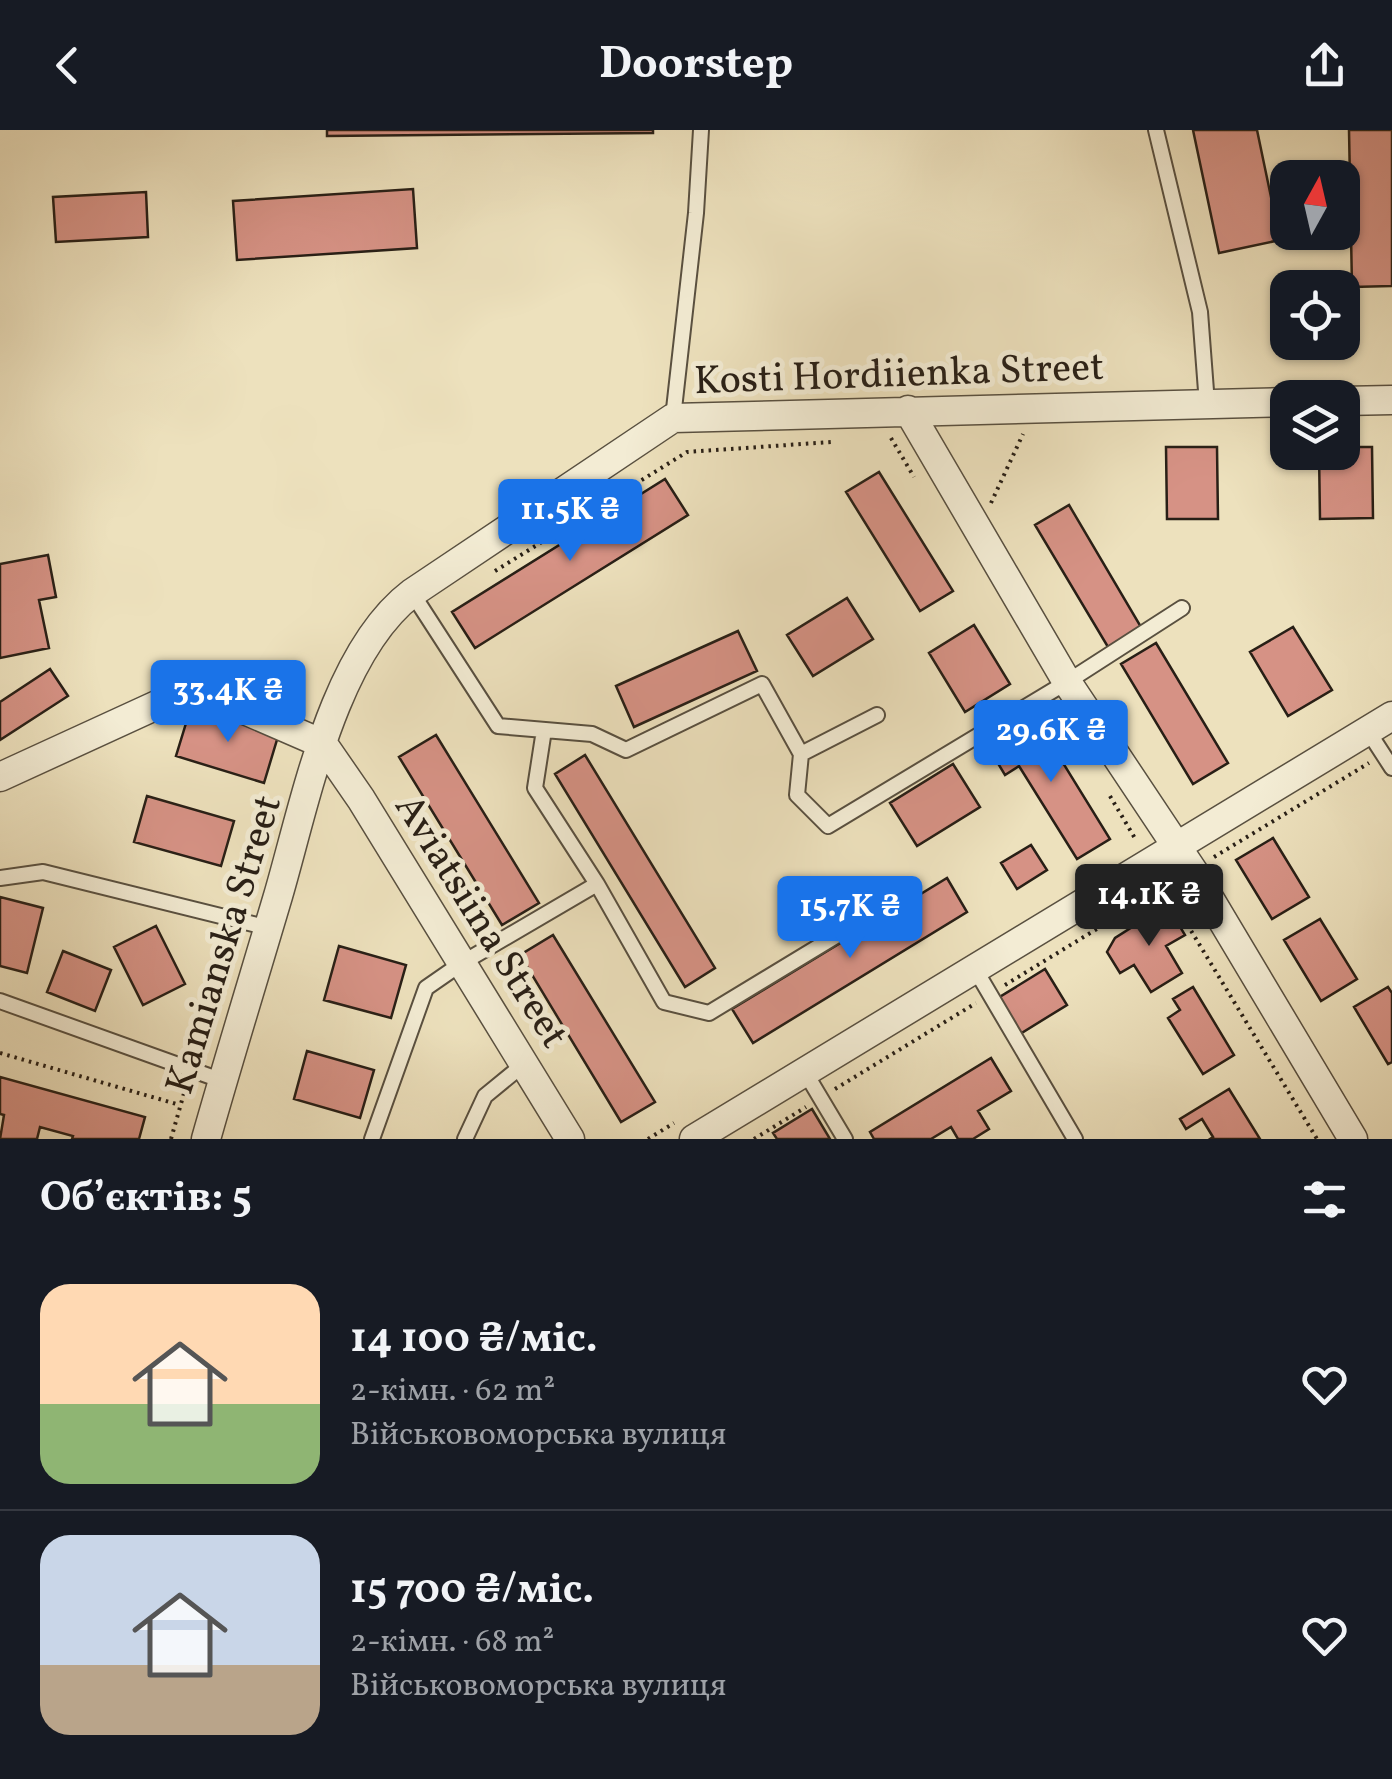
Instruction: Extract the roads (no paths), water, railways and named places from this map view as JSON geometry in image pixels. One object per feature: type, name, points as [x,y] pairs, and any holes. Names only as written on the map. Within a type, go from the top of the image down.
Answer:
[{"type":"street","points":[[1360,401],[1392,400]]},
{"type":"street","name":"Kosti Hordiienka Street","points":[[401,601],[673,418],[1270,402]]},
{"type":"street","points":[[908,410],[1067,682],[1186,860],[1353,1139]]},
{"type":"street","name":"Kamianska Street","points":[[206,1139],[324,744],[350,672],[401,601]]},
{"type":"street","points":[[0,777],[194,688],[324,744]]},
{"type":"street","points":[[694,1139],[1150,863],[1186,860],[1384,742]]},
{"type":"street","name":"Aviatsiina Street","points":[[324,744],[570,1139]]},
{"type":"lane","points":[[673,418],[696,213],[701,130]]},
{"type":"lane","points":[[1156,130],[1200,312],[1207,404]]},
{"type":"lane","points":[[401,601],[498,726],[592,734],[626,750],[762,684],[801,754],[797,796],[828,826],[1182,608]]},
{"type":"lane","points":[[801,754],[877,714]]},
{"type":"lane","points":[[544,730],[535,788],[597,884],[664,1002],[709,1013],[896,899]]},
{"type":"lane","points":[[0,878],[43,872],[268,928]]},
{"type":"lane","points":[[372,1139],[426,988],[597,884]]},
{"type":"lane","points":[[976,969],[1075,1139]]},
{"type":"lane","points":[[0,1001],[223,1081]]},
{"type":"lane","points":[[465,1139],[485,1096],[524,1064]]},
{"type":"lane","points":[[805,1072],[845,1139]]}]
